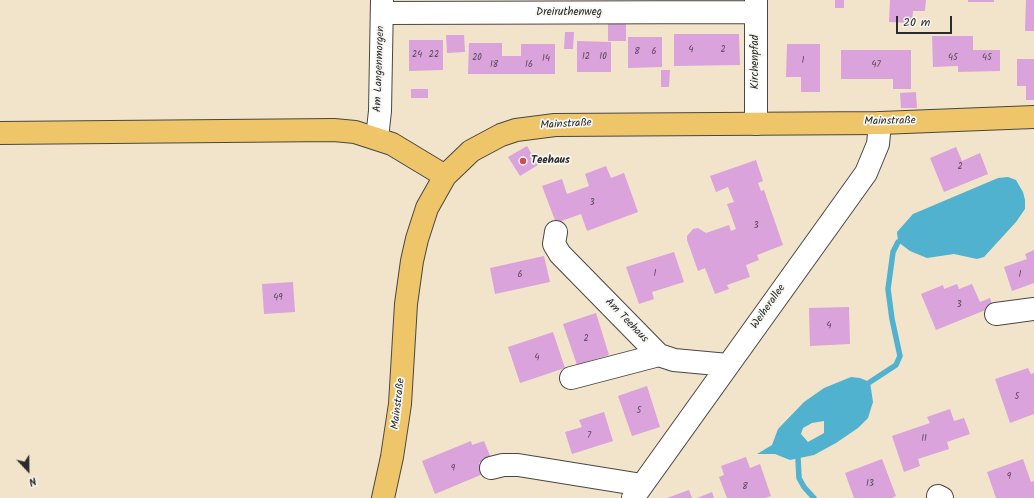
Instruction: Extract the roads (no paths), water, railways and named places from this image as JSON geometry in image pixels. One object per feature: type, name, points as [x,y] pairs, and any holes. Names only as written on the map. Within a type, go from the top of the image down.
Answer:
[{"type":"main road","name":"Mainstraße","points":[[383,498],[392,457],[400,404],[406,304],[412,261],[422,220],[445,176],[458,161],[484,143],[501,135],[528,128],[595,123],[880,123],[1034,117]]},
{"type":"main road","points":[[0,134],[334,130],[355,132],[377,138],[408,152],[445,176]]},
{"type":"street","name":"Dreiruthenweg","points":[[382,7],[756,6]]},
{"type":"street","name":"Kirchenpfad","points":[[756,6],[756,124]]},
{"type":"street","name":"Am Langenmorgen","points":[[377,138],[380,111],[382,7]]},
{"type":"street","name":"Weiherallee","points":[[491,468],[503,465],[518,465],[638,492],[866,172],[878,144],[880,123]]},
{"type":"street","name":"Am Teehaus","points":[[556,232],[554,244],[560,254],[659,356]]},
{"type":"street","points":[[996,314],[1034,309]]},
{"type":"street","points":[[571,378],[659,356],[674,360],[728,365]]},
{"type":"water","points":[[1008,177],[1016,180],[1023,192],[1025,209],[1016,222],[984,257],[977,259],[954,254],[927,258],[910,251],[898,242],[897,232],[913,214],[998,178]]},
{"type":"water","points":[[851,377],[860,378],[870,382],[873,402],[868,418],[858,428],[836,443],[814,455],[790,460],[775,454],[757,454],[772,445],[778,429],[804,402],[824,388]],"holes":[[[824,421],[824,433],[808,442],[801,434],[803,428],[812,423]]]},
{"type":"waterway","points":[[870,382],[896,365],[900,356],[892,319],[888,289],[893,252],[898,242]]},
{"type":"waterway","points":[[798,458],[799,478],[804,487],[814,498]]},
{"type":"place","name":"Teehaus","points":[[523,161]]}]
